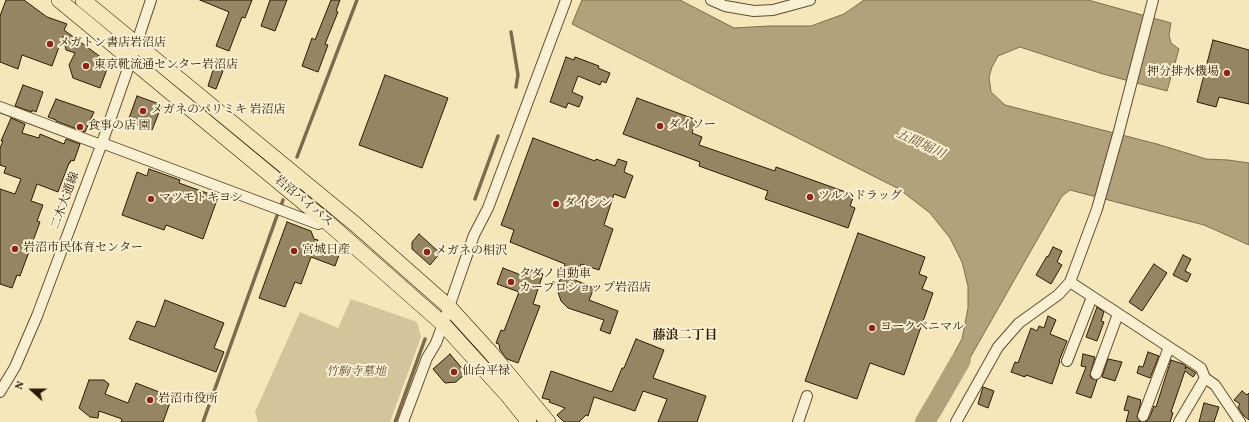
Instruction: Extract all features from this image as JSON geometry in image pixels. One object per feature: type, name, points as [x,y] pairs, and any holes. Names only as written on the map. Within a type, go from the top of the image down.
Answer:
[{"type":"highway","name":"岩沼バイパス","points":[[59,0],[326,221],[443,324],[509,397],[529,422]]},
{"type":"highway","name":"岩沼バイパス","points":[[83,0],[355,224],[449,307],[490,352],[548,422]]},
{"type":"street","name":"二木大通線","points":[[0,392],[14,367],[37,316],[101,144],[151,0]]},
{"type":"street","points":[[403,422],[427,358],[436,343],[474,235],[488,208],[566,0]]},
{"type":"street","points":[[711,0],[725,6],[754,11],[774,10],[810,0]]},
{"type":"street","points":[[956,422],[998,347],[1019,323],[1058,295],[1070,282],[1097,209],[1153,0]]},
{"type":"street","points":[[0,107],[318,224],[326,221]]},
{"type":"street","points":[[1070,282],[1201,368],[1205,378],[1215,385],[1240,422]]},
{"type":"street","points":[[1067,361],[1092,297]]},
{"type":"street","points":[[1096,374],[1118,314]]},
{"type":"street","points":[[1143,416],[1169,347]]},
{"type":"street","points":[[1180,422],[1205,378]]},
{"type":"street","points":[[798,422],[807,396]]},
{"type":"green space","name":"竹駒寺墓地","points":[[351,299],[417,322],[421,337],[390,422],[258,422],[255,412],[300,312],[338,328]]},
{"type":"water","points":[[582,0],[680,0],[734,28],[811,26],[844,14],[864,0],[1088,0],[1171,23],[1169,35],[1171,43],[1179,49],[1167,91],[1103,74],[1020,47],[998,56],[989,77],[991,92],[1005,105],[1157,144],[1206,159],[1249,163],[1249,245],[1204,225],[1070,190],[1062,196],[954,386],[940,379],[962,339],[968,308],[968,286],[962,262],[950,238],[930,213],[899,189],[572,24]]},
{"type":"building","points":[[6,0],[24,0],[47,17],[67,24],[64,30],[102,58],[107,69],[100,88],[73,78],[69,65],[75,53],[66,50],[63,36],[52,66],[22,55],[18,69],[0,62],[0,16]]},
{"type":"building","points":[[200,0],[252,0],[245,18],[242,17],[229,51],[216,46],[229,12]]},
{"type":"building","points":[[270,0],[287,0],[275,31],[261,26]]},
{"type":"building","points":[[331,0],[340,0],[336,11],[338,12],[325,44],[328,45],[318,72],[302,66],[312,38],[315,40]]},
{"type":"building","name":"押分排水機場","points":[[1213,40],[1249,50],[1249,104],[1219,97],[1216,107],[1197,102]]},
{"type":"building","points":[[566,57],[574,60],[575,57],[599,66],[598,68],[610,73],[606,83],[602,81],[600,85],[578,76],[572,92],[583,97],[579,107],[568,103],[566,108],[550,102]]},
{"type":"building","points":[[214,67],[223,71],[216,89],[208,86]]},
{"type":"building","points":[[385,75],[448,98],[422,168],[359,145]]},
{"type":"building","points":[[23,85],[43,92],[36,112],[15,106]]},
{"type":"building","points":[[137,96],[162,105],[152,130],[128,121]]},
{"type":"building","points":[[637,98],[697,120],[692,133],[702,137],[699,145],[775,171],[776,167],[854,195],[850,206],[855,208],[848,228],[765,199],[768,191],[699,166],[700,162],[623,134]]},
{"type":"building","points":[[56,99],[94,112],[85,132],[48,117]]},
{"type":"building","points":[[11,118],[25,124],[22,133],[39,138],[40,134],[64,144],[66,139],[80,144],[74,161],[71,160],[69,163],[58,192],[37,184],[31,201],[43,205],[37,221],[40,222],[20,276],[17,275],[12,288],[0,284],[0,189],[15,194],[21,179],[4,173],[6,167],[0,165],[0,148],[3,141],[1,141]]},
{"type":"building","points":[[533,138],[595,161],[596,159],[615,166],[618,159],[627,162],[624,172],[633,176],[625,198],[614,194],[604,225],[613,229],[599,270],[581,264],[575,280],[594,288],[589,300],[618,311],[610,334],[600,330],[604,320],[568,308],[561,301],[557,289],[565,264],[510,242],[514,230],[501,225]]},
{"type":"building","points":[[149,169],[180,180],[179,183],[218,197],[203,239],[166,225],[164,230],[122,215],[137,172],[147,176]]},
{"type":"building","points":[[287,222],[311,231],[314,239],[318,240],[316,246],[339,255],[335,266],[311,257],[301,284],[295,282],[285,307],[259,298]]},
{"type":"building","name":"ヨークベニマル","points":[[858,233],[925,257],[919,274],[927,277],[922,289],[933,293],[904,375],[870,363],[857,399],[805,381]]},
{"type":"building","points":[[419,234],[440,253],[430,265],[412,249],[412,242]]},
{"type":"building","points":[[1053,247],[1062,251],[1057,262],[1062,265],[1051,284],[1036,275]]},
{"type":"building","points":[[1183,255],[1191,259],[1185,271],[1191,274],[1187,282],[1173,275]]},
{"type":"building","points":[[1154,264],[1167,273],[1142,311],[1129,302]]},
{"type":"building","points":[[503,268],[526,277],[528,269],[543,274],[533,304],[540,306],[518,363],[507,359],[500,350],[499,344],[496,343],[501,330],[504,331],[519,292],[497,284]]},
{"type":"building","points":[[165,300],[224,323],[214,348],[224,352],[216,372],[129,339],[137,321],[155,327]]},
{"type":"building","points":[[1097,307],[1104,312],[1101,321],[1104,322],[1097,341],[1086,337]]},
{"type":"building","points":[[1048,316],[1056,320],[1050,334],[1067,341],[1052,384],[1026,375],[1025,377],[1011,372],[1015,362],[1018,363],[1031,328],[1037,331],[1039,326],[1044,328]]},
{"type":"building","points":[[636,339],[664,350],[653,378],[706,396],[697,422],[658,422],[667,399],[643,391],[635,411],[594,397],[588,416],[586,415],[579,422],[564,422],[557,415],[565,408],[549,402],[550,400],[542,398],[551,371],[612,392]]},
{"type":"building","points":[[1148,352],[1159,356],[1150,378],[1137,373],[1139,366],[1143,367]]},
{"type":"building","points":[[450,354],[466,373],[456,382],[445,383],[433,369]]},
{"type":"building","points":[[1083,354],[1095,357],[1090,375],[1091,378],[1097,380],[1091,398],[1076,393],[1086,367],[1081,366]]},
{"type":"building","points":[[1108,359],[1122,362],[1115,381],[1102,377]]},
{"type":"building","points":[[1171,360],[1183,364],[1186,366],[1185,369],[1187,367],[1196,373],[1193,377],[1185,371],[1171,412],[1173,413],[1170,422],[1145,422],[1149,419],[1154,406],[1156,407]]},
{"type":"building","points":[[89,380],[104,380],[109,384],[105,394],[128,403],[136,383],[172,397],[163,422],[121,422],[122,419],[99,411],[98,418],[90,417],[79,408]]},
{"type":"building","points":[[983,387],[994,391],[988,408],[978,404]]},
{"type":"building","points":[[1242,391],[1247,395],[1249,393],[1249,420],[1243,415],[1238,407],[1240,404],[1234,400]]},
{"type":"building","points":[[1128,396],[1141,400],[1137,417],[1141,422],[1126,422],[1129,411],[1124,410]]},
{"type":"building","points":[[1204,403],[1219,407],[1214,422],[1199,422]]},
{"type":"waterway","points":[[297,157],[357,0]]},
{"type":"waterway","points":[[511,32],[518,75],[516,87]]},
{"type":"waterway","points":[[475,199],[498,136]]},
{"type":"waterway","points":[[281,206],[283,200]]},
{"type":"waterway","points":[[203,422],[278,213]]},
{"type":"waterway","points":[[395,422],[425,339]]},
{"type":"waterway","name":"五間堀川","points":[[925,422],[961,360]]},
{"type":"place","name":"メガトン書店岩沼店","points":[[50,44]]},
{"type":"place","name":"東京靴流通センター岩沼店","points":[[86,66]]},
{"type":"place","name":"押分排水機場","points":[[1227,73]]},
{"type":"place","name":"メガネのパリミキ 岩沼店","points":[[143,111]]},
{"type":"place","name":"ダイソー","points":[[660,126]]},
{"type":"place","name":"食事の店 園","points":[[80,127]]},
{"type":"place","name":"ツルハドラッグ","points":[[810,197]]},
{"type":"place","name":"マツモトキヨシ","points":[[151,199]]},
{"type":"place","name":"ダイシン","points":[[556,204]]},
{"type":"place","name":"岩沼市民体育センター","points":[[15,249]]},
{"type":"place","name":"宮城日産","points":[[294,251]]},
{"type":"place","name":"メガネの相沢","points":[[427,252]]},
{"type":"place","name":"タダノ自動車 カープロショップ岩沼店","points":[[511,282]]},
{"type":"place","name":"ヨークベニマル","points":[[872,328]]},
{"type":"place","name":"仙台平禄","points":[[454,372]]},
{"type":"place","name":"岩沼市役所","points":[[150,400]]},
{"type":"district","name":"藤浪二丁目","points":[[685,337]]}]
